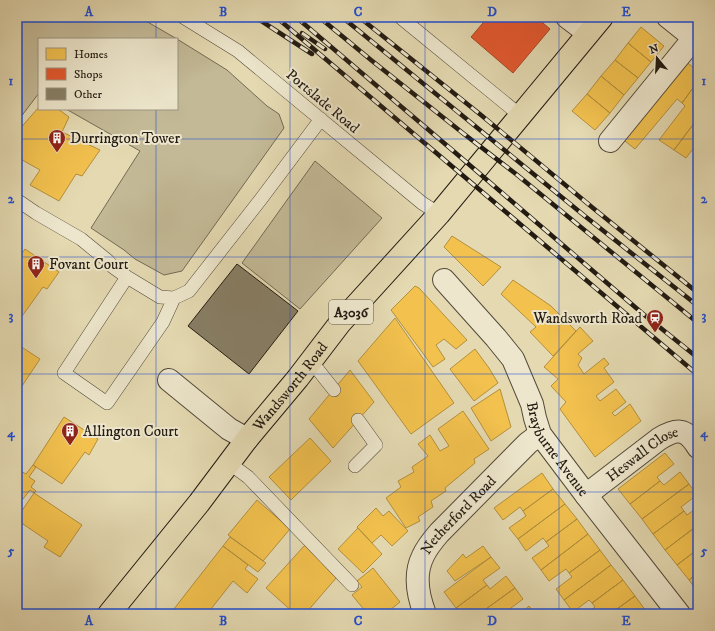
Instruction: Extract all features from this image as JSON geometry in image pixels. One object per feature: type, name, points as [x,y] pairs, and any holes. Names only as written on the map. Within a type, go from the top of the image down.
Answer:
[{"type":"main road","name":"Wandsworth Road","points":[[109,614],[199,503],[340,323],[439,214],[602,17]]},
{"type":"street","points":[[567,17],[588,34]]},
{"type":"street","points":[[610,141],[697,37],[668,17]]},
{"type":"street","name":"Brayburne Avenue","points":[[444,280],[513,359],[532,404],[540,434],[679,614]]},
{"type":"street","points":[[169,380],[229,429],[247,440]]},
{"type":"street","name":"Heswall Close","points":[[586,495],[669,433],[677,431],[685,433],[693,438],[698,447]]},
{"type":"street","name":"Netherford Road","points":[[425,614],[420,597],[418,569],[422,556],[429,544],[528,443],[540,434]]},
{"type":"lane","name":"Portslade Road","points":[[183,17],[238,51],[422,203],[439,214]]},
{"type":"lane","points":[[400,17],[521,116]]},
{"type":"lane","points":[[17,200],[36,213],[81,239],[113,267],[127,277],[160,297],[174,298],[188,291],[321,120]]},
{"type":"lane","points":[[127,277],[64,373],[107,403],[162,322],[174,298]]},
{"type":"lane","points":[[311,361],[334,390]]},
{"type":"lane","points":[[355,466],[376,445],[358,420]]},
{"type":"lane","points":[[229,463],[248,476],[352,585]]},
{"type":"shaded area","points":[[17,17],[139,17],[175,38],[38,38],[38,94],[17,122]]},
{"type":"shaded area","points":[[178,40],[227,70],[267,106],[279,114],[284,128],[182,271],[164,275],[135,259],[91,228],[140,151],[68,110],[178,110]]},
{"type":"shaded area","points":[[315,161],[382,218],[300,309],[242,263]]},
{"type":"building: Homes","points":[[641,27],[664,46],[651,62],[628,43]]},
{"type":"building: Homes","points":[[628,43],[651,62],[638,78],[615,60]]},
{"type":"building: Homes","points":[[615,60],[638,78],[624,95],[601,76]]},
{"type":"building: Homes","points":[[685,61],[698,71],[698,81],[682,103],[677,99],[635,149],[621,138]]},
{"type":"building: Homes","points":[[601,76],[624,95],[610,113],[587,94]]},
{"type":"building: Homes","points":[[698,81],[698,118],[674,150],[659,140],[685,106],[682,103]]},
{"type":"building: Homes","points":[[587,94],[610,113],[595,130],[572,111]]},
{"type":"building: Homes","name":"Durrington Tower","points":[[38,108],[38,110],[59,110],[69,117],[62,132],[100,150],[82,176],[76,174],[59,201],[30,185],[40,170],[17,157],[17,132]]},
{"type":"building: Homes","points":[[698,118],[698,142],[686,158],[674,150]]},
{"type":"building: Homes","points":[[452,236],[501,267],[483,286],[444,247]]},
{"type":"building: Homes","name":"Fovant Court","points":[[25,249],[59,272],[47,289],[43,287],[20,319],[17,316],[17,261]]},
{"type":"building: Homes","points":[[513,280],[551,306],[576,331],[553,356],[530,332],[536,327],[501,294]]},
{"type":"building: Homes","points":[[415,286],[419,288],[467,340],[456,349],[444,339],[436,345],[445,359],[433,367],[391,310]]},
{"type":"building: Homes","points":[[395,318],[454,403],[411,434],[358,361]]},
{"type":"building: Homes","points":[[580,327],[593,341],[578,354],[582,358],[578,365],[584,374],[604,358],[609,364],[604,368],[614,382],[596,396],[600,401],[616,389],[626,402],[612,413],[615,416],[630,404],[641,421],[595,457],[560,409],[566,402],[551,386],[558,379],[544,367]]},
{"type":"building: Homes","points":[[17,344],[40,359],[18,392],[17,391]]},
{"type":"building: Homes","points":[[475,349],[498,383],[474,401],[450,369]]},
{"type":"building: Homes","points":[[350,370],[374,402],[333,448],[309,419]]},
{"type":"building: Homes","points":[[500,389],[511,427],[491,441],[471,408]]},
{"type":"building: Homes","points":[[463,411],[489,449],[474,459],[475,463],[445,488],[446,491],[431,501],[433,507],[418,517],[420,521],[406,528],[386,498],[401,487],[398,481],[414,472],[412,467],[428,456],[418,444],[430,435],[440,451],[449,446],[438,429]]},
{"type":"building: Homes","name":"Allington Court","points":[[64,417],[98,439],[89,455],[85,452],[62,484],[33,465]]},
{"type":"building: Homes","points":[[310,438],[331,461],[291,500],[269,477]]},
{"type":"building: Homes","points":[[665,453],[674,464],[657,477],[660,481],[630,504],[618,489]]},
{"type":"building: Homes","points":[[33,465],[36,467],[29,477],[35,481],[31,487],[36,491],[34,493],[30,490],[23,499],[17,495],[17,487],[22,481],[17,477],[17,473],[19,470],[26,474]]},
{"type":"building: Homes","points":[[680,472],[689,484],[642,519],[630,504],[660,481],[664,485]]},
{"type":"building: Homes","points":[[542,473],[553,489],[523,511],[520,507],[503,520],[494,508]]},
{"type":"building: Homes","points":[[689,484],[697,495],[681,507],[684,511],[653,534],[642,519]]},
{"type":"building: Homes","points":[[553,489],[565,504],[518,539],[509,528],[526,516],[523,511]]},
{"type":"building: Homes","points":[[34,493],[82,525],[60,557],[44,547],[48,541],[17,520]]},
{"type":"building: Homes","points":[[257,500],[290,529],[263,561],[228,535]]},
{"type":"building: Homes","points":[[565,504],[577,519],[546,542],[543,538],[526,551],[518,539]]},
{"type":"building: Homes","points":[[698,507],[698,525],[665,550],[653,534],[684,511],[687,515]]},
{"type":"building: Homes","points":[[376,508],[383,516],[389,511],[408,531],[392,546],[381,535],[372,543],[357,527]]},
{"type":"building: Homes","points":[[577,519],[588,534],[541,570],[532,558],[549,546],[546,542]]},
{"type":"building: Homes","points":[[698,525],[698,549],[677,565],[665,550]]},
{"type":"building: Homes","points":[[358,528],[382,554],[363,573],[338,549]]},
{"type":"building: Homes","points":[[588,534],[600,550],[569,573],[566,569],[549,581],[541,570]]},
{"type":"building: Homes","points":[[230,537],[266,563],[258,572],[223,546]]},
{"type":"building: Homes","points":[[305,545],[337,577],[305,614],[295,614],[266,588]]},
{"type":"building: Homes","points":[[223,546],[248,565],[245,569],[258,579],[247,593],[233,581],[207,614],[170,614]]},
{"type":"building: Homes","points":[[483,546],[491,557],[455,581],[447,571],[463,554],[466,558]]},
{"type":"building: Homes","points":[[698,549],[698,573],[689,580],[677,565]]},
{"type":"building: Homes","points":[[600,550],[611,565],[564,600],[556,589],[572,577],[569,573]]},
{"type":"building: Homes","points":[[491,557],[500,568],[483,580],[487,585],[456,608],[444,592]]},
{"type":"building: Homes","points":[[611,565],[623,580],[592,603],[589,600],[573,612],[564,600]]},
{"type":"building: Homes","points":[[373,568],[400,602],[390,610],[393,614],[363,614],[366,612],[352,595],[362,587],[357,581]]},
{"type":"building: Homes","points":[[698,573],[698,592],[689,580]]},
{"type":"building: Homes","points":[[506,576],[515,588],[479,614],[461,614],[456,608],[487,585],[490,589]]},
{"type":"building: Homes","points":[[623,580],[635,596],[610,614],[586,614],[595,607],[592,603]]},
{"type":"building: Homes","points":[[515,588],[523,599],[507,611],[509,614],[479,614]]},
{"type":"building: Homes","points":[[635,596],[646,611],[642,614],[610,614]]},
{"type":"building: Homes","points":[[529,606],[535,614],[520,614]]},
{"type":"building: Shops","points":[[488,17],[536,17],[550,29],[513,73],[471,37]]},
{"type":"building: Other","points":[[237,264],[298,311],[249,374],[188,326]]},
{"type":"railway","points":[[255,17],[312,54]]},
{"type":"railway","points":[[276,17],[698,375]]},
{"type":"railway","points":[[296,17],[642,313],[698,358]]},
{"type":"railway","points":[[319,17],[371,60],[516,174],[698,323]]},
{"type":"railway","points":[[342,17],[586,217],[698,306]]},
{"type":"railway","points":[[359,17],[698,293]]},
{"type":"railway","points":[[302,33],[325,49]]},
{"type":"place","name":"Durrington Tower","points":[[57,153]]},
{"type":"place","name":"Fovant Court","points":[[36,279]]},
{"type":"place","name":"Wandsworth Road","points":[[655,333]]},
{"type":"place","name":"Allington Court","points":[[70,446]]}]
